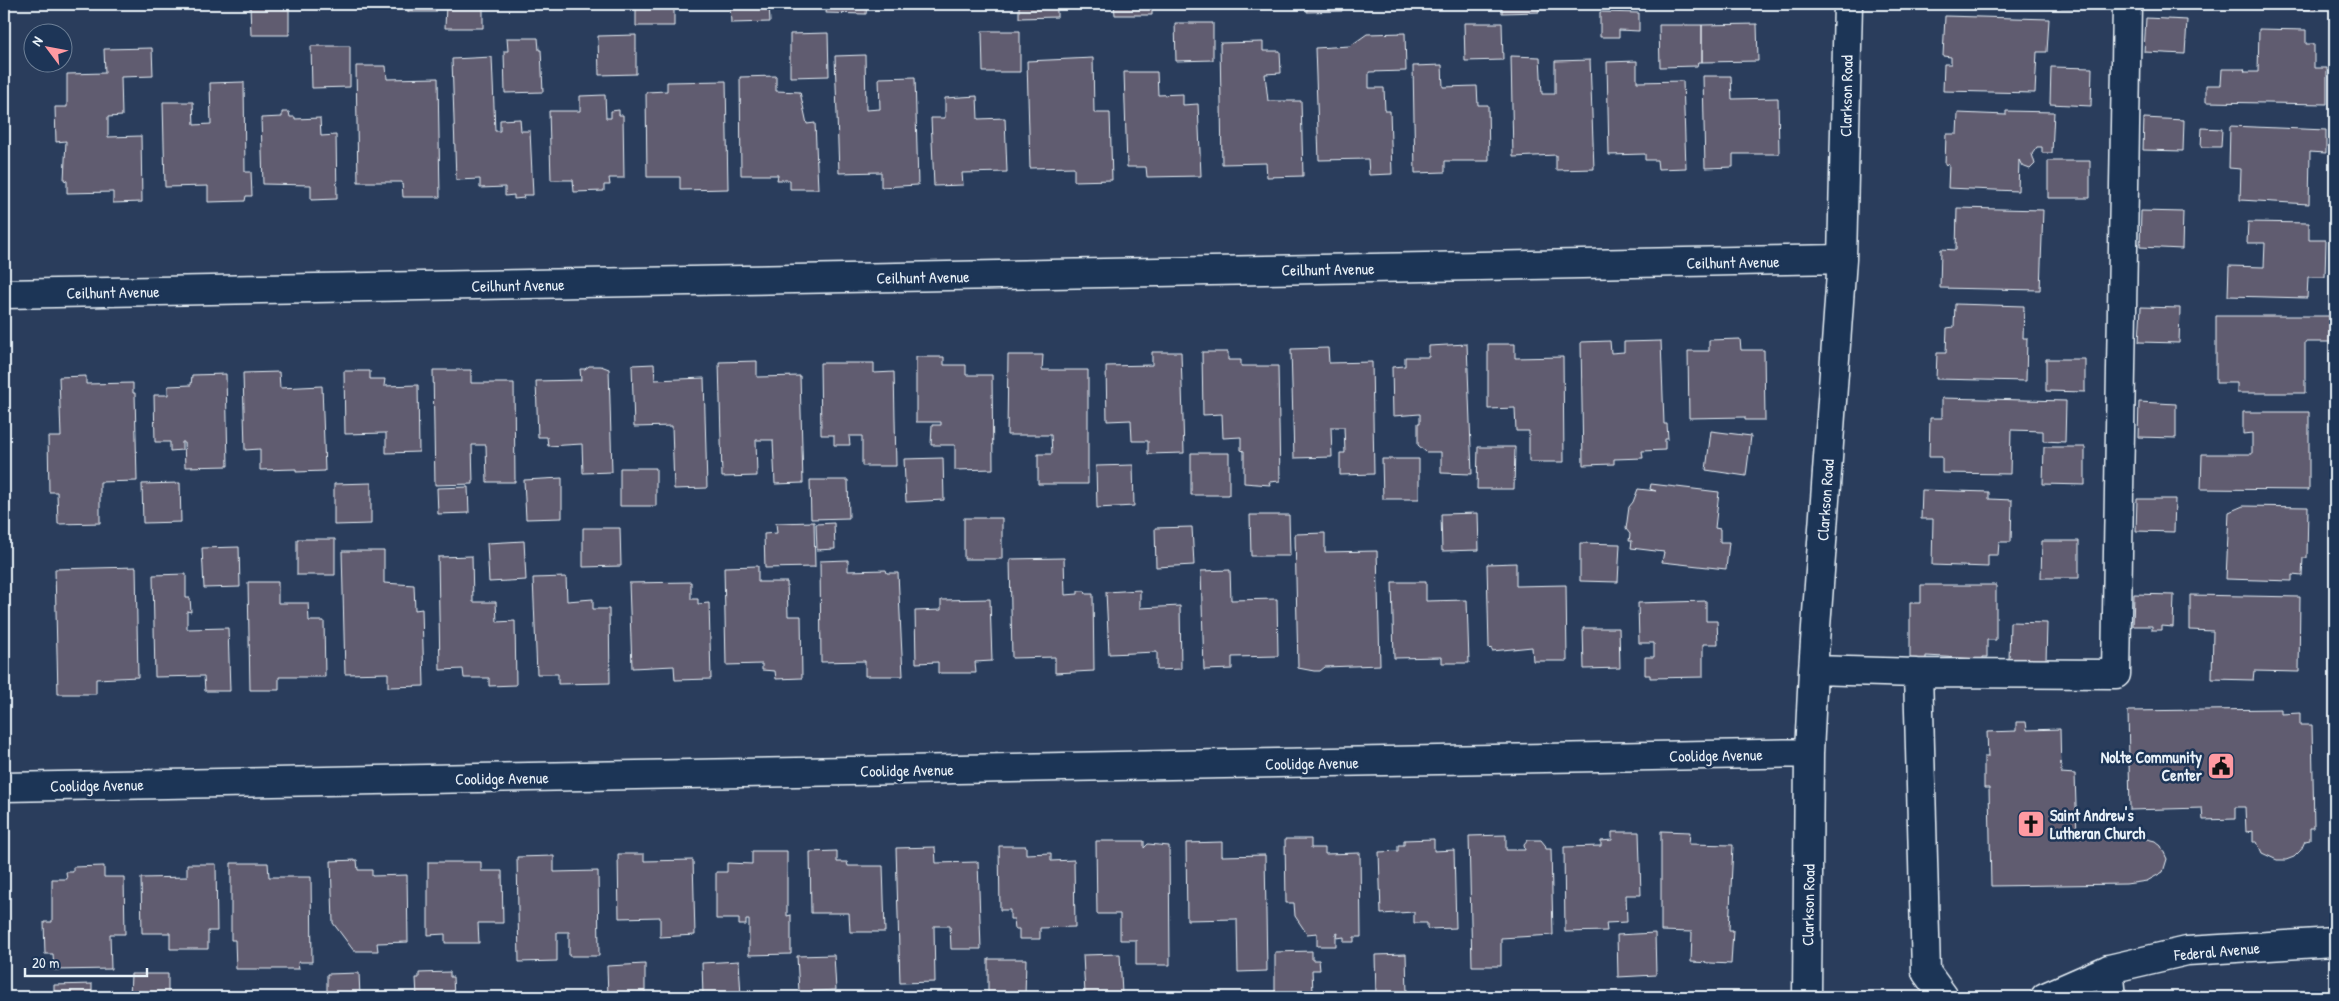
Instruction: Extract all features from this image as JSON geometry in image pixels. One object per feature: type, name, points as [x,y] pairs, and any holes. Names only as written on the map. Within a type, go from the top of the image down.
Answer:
[{"type":"street","name":"Clarkson Road","points":[[1807,997],[1813,670],[1842,259],[1848,4]]},
{"type":"street","points":[[1813,670],[1918,673],[2116,674],[2127,4]]},
{"type":"street","name":"Ceilhunt Avenue","points":[[4,294],[1842,259]]},
{"type":"street","points":[[1918,673],[1926,972],[1944,997]]},
{"type":"street","name":"Coolidge Avenue","points":[[4,787],[1810,753]]},
{"type":"street","name":"Federal Avenue","points":[[2045,997],[2109,969],[2187,951],[2335,942]]},
{"type":"street","points":[[2109,969],[2112,997]]},
{"type":"building","points":[[250,4],[289,4],[289,35],[251,35]]},
{"type":"building","points":[[408,4],[436,4],[436,12],[408,12]]},
{"type":"building","points":[[446,4],[483,4],[483,28],[445,28]]},
{"type":"building","points":[[636,4],[674,4],[674,26],[636,26]]},
{"type":"building","points":[[730,4],[769,4],[770,22],[731,23]]},
{"type":"building","points":[[827,4],[867,4],[866,14],[826,13]]},
{"type":"building","points":[[1019,4],[1057,4],[1057,17],[1019,18]]},
{"type":"building","points":[[1114,4],[1152,4],[1152,15],[1115,15]]},
{"type":"building","points":[[1307,4],[1342,4],[1342,11],[1307,12]]},
{"type":"building","points":[[1502,4],[1539,4],[1539,12],[1502,13]]},
{"type":"building","points":[[2055,4],[2093,4],[2093,8],[2055,7]]},
{"type":"building","points":[[2244,4],[2317,4],[2316,10],[2244,7]]},
{"type":"building","points":[[1600,12],[1639,13],[1639,31],[1619,30],[1619,37],[1600,37]]},
{"type":"building","points":[[1945,16],[2049,19],[2047,52],[2037,52],[2035,93],[1943,91],[1944,64],[1951,64],[1951,57],[1943,56]]},
{"type":"building","points":[[2146,18],[2187,20],[2185,54],[2144,52]]},
{"type":"building","points":[[1175,23],[1213,23],[1213,60],[1176,61]]},
{"type":"building","points":[[1464,23],[1502,23],[1503,60],[1465,61]]},
{"type":"building","points":[[1757,24],[1758,61],[1702,62],[1702,25]]},
{"type":"building","points":[[1659,25],[1702,25],[1702,62],[1698,62],[1697,66],[1660,67]]},
{"type":"building","points":[[2259,29],[2306,30],[2306,44],[2314,44],[2314,68],[2327,68],[2327,104],[2206,102],[2206,85],[2221,85],[2222,69],[2244,69],[2245,72],[2258,72]]},
{"type":"building","points":[[982,31],[1020,31],[1020,72],[983,72]]},
{"type":"building","points":[[828,33],[829,76],[790,77],[790,34]]},
{"type":"building","points":[[1405,33],[1406,71],[1369,72],[1369,88],[1384,88],[1385,111],[1390,111],[1392,174],[1369,175],[1368,159],[1319,160],[1315,48],[1350,46],[1367,34]]},
{"type":"building","points":[[636,35],[636,74],[599,75],[598,36]]},
{"type":"building","points":[[507,38],[538,38],[539,50],[541,50],[543,92],[505,93],[504,51],[508,51]]},
{"type":"building","points":[[1263,42],[1263,51],[1280,51],[1281,73],[1265,74],[1268,101],[1301,101],[1303,176],[1267,177],[1266,163],[1222,164],[1220,43]]},
{"type":"building","points":[[311,46],[350,46],[350,87],[312,88]]},
{"type":"building","points":[[152,48],[153,76],[121,77],[122,116],[108,117],[108,137],[141,136],[142,202],[113,203],[113,192],[67,193],[67,181],[64,180],[66,141],[56,142],[55,107],[67,107],[67,74],[105,73],[104,49]]},
{"type":"building","points":[[865,55],[866,110],[880,109],[879,78],[915,77],[918,185],[881,187],[881,172],[839,173],[835,56]]},
{"type":"building","points":[[1511,56],[1540,57],[1542,94],[1555,94],[1555,61],[1590,60],[1594,169],[1556,170],[1556,155],[1513,157]]},
{"type":"building","points":[[492,57],[495,131],[500,131],[500,120],[520,119],[521,131],[530,131],[533,195],[523,195],[524,198],[514,199],[514,195],[505,196],[505,187],[480,188],[480,179],[456,180],[452,59]]},
{"type":"building","points":[[1093,58],[1094,113],[1110,113],[1112,180],[1074,181],[1074,167],[1030,168],[1027,61]]},
{"type":"building","points":[[1637,61],[1637,82],[1683,81],[1686,168],[1658,169],[1657,160],[1645,160],[1645,154],[1609,155],[1607,62]]},
{"type":"building","points":[[1442,65],[1443,87],[1477,86],[1478,105],[1488,105],[1489,161],[1445,161],[1445,172],[1415,173],[1413,66]]},
{"type":"building","points":[[356,66],[386,66],[387,79],[438,78],[440,197],[403,197],[402,182],[358,182]]},
{"type":"building","points":[[2051,67],[2092,68],[2091,106],[2050,104]]},
{"type":"building","points":[[1124,72],[1157,72],[1158,95],[1183,94],[1183,105],[1198,104],[1201,176],[1147,177],[1146,167],[1127,167]]},
{"type":"building","points":[[776,76],[776,91],[800,92],[807,124],[815,123],[818,189],[790,189],[790,180],[777,180],[778,175],[741,175],[740,77]]},
{"type":"building","points":[[1703,76],[1731,76],[1732,99],[1778,98],[1779,154],[1733,154],[1733,167],[1705,168]]},
{"type":"building","points":[[726,81],[728,189],[680,190],[680,177],[647,177],[646,92],[667,91],[667,82]]},
{"type":"building","points":[[244,82],[245,172],[251,172],[252,196],[246,196],[245,201],[208,202],[208,186],[165,187],[163,102],[193,102],[194,125],[211,124],[210,83]]},
{"type":"building","points":[[605,95],[606,118],[611,118],[611,111],[619,110],[619,115],[623,115],[624,178],[609,178],[610,185],[604,185],[604,191],[574,192],[573,180],[551,180],[549,111],[580,111],[580,96]]},
{"type":"building","points":[[977,96],[978,119],[1005,118],[1007,172],[962,173],[963,185],[934,186],[931,118],[945,118],[945,98]]},
{"type":"building","points":[[2006,111],[2054,112],[2052,153],[2042,153],[2042,147],[2037,147],[2032,154],[2035,164],[2030,169],[2022,166],[2019,160],[2018,191],[1948,188],[1949,164],[1945,165],[1946,134],[1957,134],[1958,113],[2006,115]]},
{"type":"building","points":[[282,112],[289,112],[290,117],[295,117],[295,119],[320,118],[321,136],[336,135],[337,199],[311,200],[311,185],[263,184],[261,118],[282,117]]},
{"type":"building","points":[[2144,118],[2184,120],[2183,151],[2143,150]]},
{"type":"building","points":[[2230,126],[2326,130],[2326,153],[2310,152],[2309,204],[2240,200],[2241,169],[2229,168]]},
{"type":"building","points":[[2202,128],[2222,129],[2221,147],[2201,147]]},
{"type":"building","points":[[2048,161],[2090,161],[2090,198],[2048,198]]},
{"type":"building","points":[[1957,208],[2043,210],[2040,290],[1940,288],[1941,249],[1956,250]]},
{"type":"building","points":[[2141,211],[2183,212],[2182,249],[2140,247]]},
{"type":"building","points":[[2248,222],[2309,223],[2309,240],[2326,240],[2325,277],[2308,277],[2307,298],[2228,296],[2229,266],[2264,267],[2265,243],[2247,243]]},
{"type":"building","points":[[1955,304],[2024,306],[2023,338],[2027,338],[2026,381],[1936,379],[1937,353],[1946,353],[1947,328],[1954,327]]},
{"type":"building","points":[[2141,307],[2180,308],[2179,343],[2139,342]]},
{"type":"building","points":[[2216,316],[2334,316],[2334,342],[2305,342],[2305,393],[2237,393],[2237,383],[2216,383]]},
{"type":"building","points":[[1740,339],[1741,350],[1764,350],[1765,420],[1745,420],[1745,417],[1689,418],[1688,351],[1709,351],[1709,340]]},
{"type":"building","points":[[1610,341],[1611,353],[1624,352],[1624,342],[1661,341],[1664,424],[1667,424],[1668,439],[1665,439],[1665,450],[1642,451],[1643,458],[1614,459],[1614,464],[1583,465],[1581,342]]},
{"type":"building","points":[[1467,344],[1472,474],[1441,473],[1441,452],[1426,452],[1418,445],[1420,414],[1393,416],[1392,367],[1405,366],[1405,357],[1429,357],[1429,346]]},
{"type":"building","points":[[1488,344],[1515,344],[1515,358],[1563,357],[1564,462],[1529,462],[1529,431],[1516,431],[1515,408],[1488,409]]},
{"type":"building","points":[[1328,348],[1329,363],[1372,362],[1374,474],[1340,475],[1340,453],[1345,453],[1344,427],[1331,427],[1332,457],[1294,458],[1291,349]]},
{"type":"building","points":[[1152,352],[1181,352],[1184,453],[1148,454],[1148,441],[1132,441],[1131,420],[1107,421],[1106,366],[1152,365]]},
{"type":"building","points":[[1202,352],[1228,352],[1228,360],[1241,360],[1241,366],[1278,366],[1280,481],[1269,482],[1270,485],[1244,483],[1244,451],[1241,450],[1241,437],[1223,438],[1222,414],[1203,415]]},
{"type":"building","points":[[1008,355],[1043,355],[1042,370],[1088,370],[1088,484],[1038,484],[1038,454],[1052,454],[1051,435],[1007,435]]},
{"type":"building","points":[[916,357],[944,357],[944,365],[966,365],[966,375],[992,375],[993,469],[955,470],[955,445],[931,445],[932,425],[941,425],[941,422],[916,422]]},
{"type":"building","points":[[2046,359],[2085,359],[2085,392],[2046,391]]},
{"type":"building","points":[[757,361],[757,377],[800,376],[803,483],[775,484],[773,440],[756,440],[757,476],[722,477],[719,362]]},
{"type":"building","points":[[820,363],[874,363],[874,373],[894,372],[896,466],[862,466],[862,436],[849,436],[850,445],[834,445],[834,435],[821,435]]},
{"type":"building","points":[[654,364],[655,380],[704,378],[707,488],[674,489],[672,426],[634,427],[632,365]]},
{"type":"building","points":[[589,366],[601,366],[609,369],[612,472],[583,473],[582,444],[548,446],[547,437],[538,437],[536,381],[581,380],[580,369],[585,369]]},
{"type":"building","points":[[433,370],[471,370],[471,383],[514,383],[515,482],[487,482],[486,445],[472,445],[473,484],[435,485]]},
{"type":"building","points":[[344,371],[370,371],[370,379],[385,379],[384,386],[418,385],[419,452],[386,453],[386,433],[345,434]]},
{"type":"building","points":[[279,372],[280,388],[322,386],[325,471],[296,472],[296,469],[260,470],[260,449],[245,450],[243,373]]},
{"type":"building","points":[[226,374],[228,466],[185,467],[184,442],[182,442],[182,450],[170,451],[170,442],[155,442],[154,395],[168,395],[168,386],[191,385],[192,375]]},
{"type":"building","points":[[86,376],[86,384],[133,383],[133,393],[135,393],[137,481],[100,482],[100,523],[58,524],[57,492],[49,492],[48,437],[61,437],[59,377]]},
{"type":"building","points":[[1942,398],[2066,401],[2065,442],[2043,441],[2043,431],[2011,430],[2010,474],[1942,473],[1942,457],[1929,457],[1930,418],[1942,418]]},
{"type":"building","points":[[2139,402],[2176,404],[2176,438],[2138,437]]},
{"type":"building","points":[[2243,412],[2309,412],[2309,490],[2201,489],[2202,454],[2252,454],[2252,433],[2243,434]]},
{"type":"building","points":[[1711,431],[1751,436],[1746,476],[1706,470]]},
{"type":"building","points":[[1478,447],[1515,447],[1514,489],[1477,489]]},
{"type":"building","points":[[2044,447],[2085,447],[2085,485],[2043,484]]},
{"type":"building","points":[[1191,453],[1229,453],[1229,495],[1191,495]]},
{"type":"building","points":[[943,458],[944,500],[906,502],[904,459]]},
{"type":"building","points":[[1382,459],[1419,459],[1419,499],[1383,499]]},
{"type":"building","points":[[1133,465],[1134,506],[1097,508],[1096,466]]},
{"type":"building","points":[[620,468],[656,468],[656,506],[620,506]]},
{"type":"building","points":[[562,478],[562,518],[526,519],[524,480]]},
{"type":"building","points":[[810,480],[848,480],[849,518],[811,519]]},
{"type":"building","points":[[180,483],[181,522],[143,523],[142,484]]},
{"type":"building","points":[[371,483],[371,524],[334,525],[334,484]]},
{"type":"building","points":[[1651,484],[1719,492],[1715,528],[1720,529],[1720,542],[1729,542],[1726,569],[1662,562],[1664,552],[1631,548],[1632,541],[1629,541],[1630,534],[1626,529],[1629,507],[1638,489],[1656,491],[1650,489]]},
{"type":"building","points":[[468,487],[469,513],[438,514],[437,488]]},
{"type":"building","points":[[1922,490],[1989,492],[1989,499],[2012,500],[2011,542],[1999,542],[1998,555],[1988,555],[1988,567],[1932,565],[1933,519],[1921,519]]},
{"type":"building","points":[[2137,499],[2175,499],[2174,532],[2136,531]]},
{"type":"building","points":[[2243,506],[2308,507],[2307,558],[2303,558],[2302,576],[2292,575],[2292,581],[2226,579],[2229,512]]},
{"type":"building","points":[[1478,513],[1479,550],[1442,551],[1441,514]]},
{"type":"building","points":[[1250,515],[1289,515],[1290,556],[1251,556]]},
{"type":"building","points":[[964,518],[1002,518],[1002,559],[964,559]]},
{"type":"building","points":[[814,522],[815,567],[765,568],[764,534],[777,533],[776,523]]},
{"type":"building","points":[[834,523],[835,549],[817,550],[816,524]]},
{"type":"building","points":[[1192,527],[1194,565],[1156,567],[1155,528]]},
{"type":"building","points":[[583,528],[620,528],[621,566],[583,567]]},
{"type":"building","points":[[1325,533],[1325,552],[1377,551],[1380,665],[1325,667],[1320,671],[1298,668],[1295,534]]},
{"type":"building","points":[[297,539],[335,539],[335,575],[297,575]]},
{"type":"building","points":[[524,541],[526,580],[489,582],[487,543]]},
{"type":"building","points":[[2042,541],[2079,541],[2079,578],[2041,578]]},
{"type":"building","points":[[1580,543],[1620,544],[1618,582],[1580,581]]},
{"type":"building","points":[[239,547],[240,587],[204,588],[202,548]]},
{"type":"building","points":[[342,551],[384,551],[384,583],[414,585],[415,610],[422,609],[424,686],[388,687],[388,673],[345,674]]},
{"type":"building","points":[[472,556],[473,602],[496,602],[497,622],[515,621],[516,685],[489,686],[489,678],[464,678],[463,669],[440,670],[438,557]]},
{"type":"building","points":[[1064,558],[1065,595],[1078,594],[1078,591],[1093,594],[1094,671],[1055,673],[1055,657],[1012,658],[1010,559]]},
{"type":"building","points":[[848,560],[848,571],[886,570],[887,573],[898,573],[903,676],[865,676],[865,661],[821,662],[820,561]]},
{"type":"building","points":[[1516,563],[1516,586],[1566,585],[1567,661],[1533,661],[1532,647],[1492,651],[1489,648],[1487,564]]},
{"type":"building","points":[[758,566],[758,582],[787,582],[788,616],[801,616],[802,678],[776,679],[775,671],[762,670],[762,664],[726,665],[724,567]]},
{"type":"building","points":[[136,567],[138,677],[96,679],[96,694],[58,694],[55,569]]},
{"type":"building","points":[[1230,570],[1231,600],[1277,599],[1278,656],[1232,657],[1232,669],[1204,670],[1201,571]]},
{"type":"building","points":[[186,574],[186,598],[190,598],[191,612],[187,611],[187,629],[228,628],[230,691],[205,691],[204,676],[155,677],[153,575]]},
{"type":"building","points":[[566,577],[567,601],[593,599],[593,609],[609,609],[610,683],[558,684],[558,674],[537,674],[533,578]]},
{"type":"building","points":[[248,582],[278,582],[278,603],[308,603],[309,621],[324,621],[325,677],[279,677],[279,690],[250,690]]},
{"type":"building","points":[[691,582],[691,599],[698,599],[698,604],[709,603],[711,679],[675,680],[674,666],[632,668],[629,583]]},
{"type":"building","points":[[1392,582],[1426,582],[1426,601],[1467,600],[1469,663],[1442,663],[1442,657],[1394,658]]},
{"type":"building","points":[[1921,585],[1996,585],[1996,640],[1987,640],[1987,657],[1982,657],[1982,659],[1926,656],[1926,659],[1910,659],[1910,603],[1921,603]]},
{"type":"building","points":[[1140,590],[1140,608],[1180,606],[1181,669],[1157,670],[1157,652],[1109,654],[1106,592]]},
{"type":"building","points":[[2134,594],[2174,595],[2173,627],[2162,626],[2162,630],[2152,630],[2152,626],[2133,626]]},
{"type":"building","points":[[2190,595],[2300,597],[2299,672],[2254,671],[2253,680],[2212,679],[2213,631],[2190,630]]},
{"type":"building","points":[[990,599],[992,661],[975,662],[976,673],[938,673],[938,662],[916,663],[915,611],[941,610],[941,600]]},
{"type":"building","points":[[1706,601],[1706,621],[1717,621],[1718,644],[1703,644],[1703,677],[1650,678],[1650,675],[1645,675],[1645,657],[1654,657],[1654,643],[1639,643],[1638,603]]},
{"type":"building","points":[[2010,622],[2047,623],[2046,661],[2009,660]]},
{"type":"building","points":[[1583,628],[1619,628],[1620,668],[1584,669]]},
{"type":"building","name":"Nolte Community Center","points":[[2281,709],[2281,714],[2300,713],[2300,725],[2312,725],[2314,828],[2310,828],[2310,840],[2305,841],[2301,850],[2294,857],[2286,860],[2277,860],[2262,853],[2257,842],[2253,842],[2253,831],[2246,832],[2245,807],[2235,807],[2235,819],[2203,820],[2202,808],[2130,810],[2128,711]]},
{"type":"building","points":[[2016,722],[2026,722],[2027,730],[2060,729],[2061,773],[2075,774],[2077,837],[2125,835],[2125,839],[2155,841],[2161,846],[2167,859],[2163,872],[2147,881],[2126,884],[1991,886],[1989,788],[1984,788],[1984,757],[1988,757],[1987,732],[2016,731]]},
{"type":"building","points":[[1661,831],[1690,832],[1689,844],[1733,845],[1729,930],[1733,930],[1731,964],[1691,962],[1692,932],[1661,931]]},
{"type":"building","points":[[1612,832],[1639,832],[1641,895],[1626,895],[1627,922],[1606,923],[1607,931],[1565,932],[1564,847],[1601,846],[1601,841],[1612,840]]},
{"type":"building","points":[[1506,835],[1506,850],[1525,850],[1524,845],[1528,840],[1541,840],[1546,849],[1551,849],[1553,935],[1501,938],[1501,966],[1472,966],[1469,836]]},
{"type":"building","points":[[1285,839],[1311,839],[1311,848],[1325,848],[1325,854],[1360,853],[1361,937],[1354,937],[1354,942],[1344,942],[1344,937],[1337,938],[1338,933],[1336,934],[1336,946],[1317,946],[1317,933],[1307,934],[1295,916],[1294,903],[1286,903]]},
{"type":"building","points":[[1434,839],[1434,851],[1454,850],[1456,928],[1427,929],[1427,923],[1414,923],[1414,912],[1381,914],[1379,852],[1398,851],[1398,845],[1404,845],[1404,840]]},
{"type":"building","points":[[1096,841],[1144,841],[1144,848],[1148,844],[1169,846],[1170,965],[1136,965],[1136,940],[1120,940],[1120,914],[1097,914]]},
{"type":"building","points":[[1222,842],[1222,856],[1265,855],[1267,971],[1238,972],[1237,919],[1187,920],[1186,843]]},
{"type":"building","points":[[999,846],[1026,846],[1026,854],[1051,853],[1051,861],[1074,860],[1075,927],[1040,928],[1040,939],[1019,939],[1019,929],[1015,929],[1014,919],[1010,919],[1010,910],[1000,910]]},
{"type":"building","points":[[935,847],[936,863],[978,862],[981,949],[951,949],[950,926],[934,926],[935,982],[900,983],[896,848]]},
{"type":"building","points":[[752,851],[787,851],[787,916],[791,915],[791,954],[749,955],[749,920],[746,920],[746,925],[739,925],[739,919],[716,919],[716,872],[727,872],[727,863],[752,864]]},
{"type":"building","points":[[837,851],[837,862],[847,862],[848,866],[883,866],[885,932],[850,932],[849,913],[811,913],[810,852]]},
{"type":"building","points":[[618,854],[644,854],[644,861],[693,860],[695,935],[660,937],[660,917],[619,918]]},
{"type":"building","points":[[554,856],[554,872],[598,871],[599,956],[569,956],[569,932],[557,932],[557,961],[519,962],[517,857]]},
{"type":"building","points":[[357,860],[358,870],[372,870],[372,876],[407,875],[408,942],[377,943],[378,951],[354,951],[333,923],[331,861]]},
{"type":"building","points":[[428,862],[481,862],[481,871],[502,871],[503,923],[478,923],[479,943],[445,943],[445,934],[428,935]]},
{"type":"building","points":[[231,863],[268,863],[269,877],[311,877],[312,962],[298,962],[299,969],[236,969],[235,940],[231,940]]},
{"type":"building","points":[[187,864],[216,864],[217,931],[208,931],[208,949],[170,949],[170,933],[142,933],[141,878],[187,877]]},
{"type":"building","points":[[104,866],[104,877],[124,877],[125,934],[110,934],[111,969],[54,970],[53,954],[45,954],[44,922],[52,922],[52,879],[67,879],[66,872],[73,872],[73,867]]},
{"type":"building","points":[[1655,933],[1656,975],[1618,977],[1617,935]]},
{"type":"building","points":[[1312,951],[1312,960],[1319,960],[1320,970],[1312,970],[1313,993],[1275,994],[1275,952]]},
{"type":"building","points":[[1120,954],[1122,994],[1085,995],[1083,955]]},
{"type":"building","points":[[1406,954],[1407,995],[1376,995],[1375,955]]},
{"type":"building","points":[[834,955],[836,990],[799,992],[797,956]]},
{"type":"building","points":[[988,959],[1026,959],[1025,997],[988,997]]},
{"type":"building","points":[[739,961],[741,997],[703,997],[702,963]]},
{"type":"building","points":[[645,964],[645,997],[608,997],[607,966]]},
{"type":"building","points":[[450,972],[450,977],[453,977],[454,997],[417,997],[416,978],[419,978],[419,973]]},
{"type":"building","points":[[359,973],[360,997],[327,997],[327,974]]},
{"type":"building","points":[[131,974],[168,974],[168,997],[130,997]]},
{"type":"building","points":[[92,984],[92,997],[54,997],[54,985]]},
{"type":"place","name":"Nolte Community Center","points":[[2221,766]]},
{"type":"place","name":"Saint Andrew's Lutheran Church","points":[[2031,824]]}]
